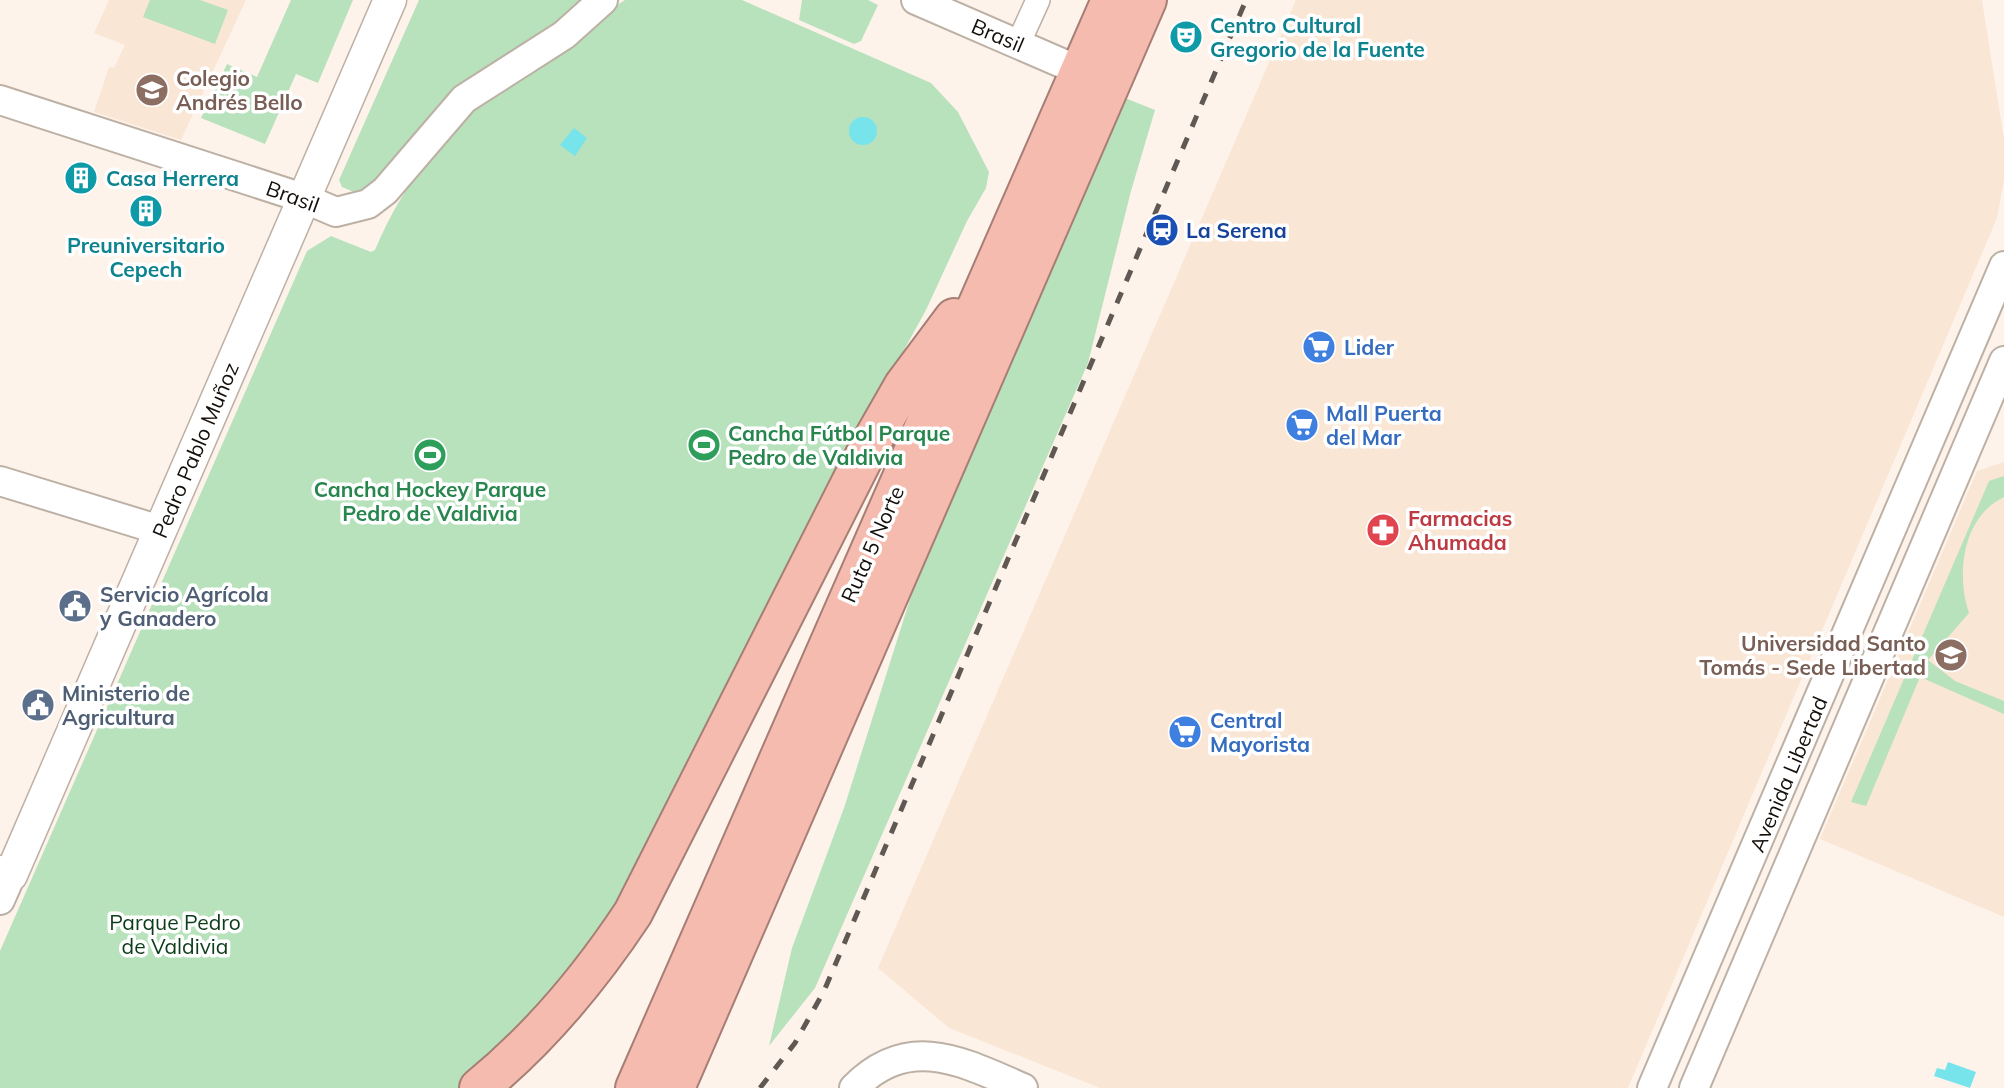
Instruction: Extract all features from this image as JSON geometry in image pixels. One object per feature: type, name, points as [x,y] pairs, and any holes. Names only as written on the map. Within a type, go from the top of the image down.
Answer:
[{"type":"highway","name":"Ruta 5 Norte","points":[[658,1080],[990,274],[1111,0]]},
{"type":"highway","name":"Ruta 5 Norte","points":[[658,1080],[1147,0]]},
{"type":"highway","points":[[479,1088],[500,1070],[582,985],[632,913],[872,441],[923,358],[990,274]]},
{"type":"main road","name":"Pedro Pablo Muñoz","points":[[4,882],[390,0]]},
{"type":"street","name":"Brasil","points":[[0,100],[303,198],[336,212],[368,204],[385,191],[464,99],[564,34],[603,0]]},
{"type":"street","name":"Brasil","points":[[916,0],[1080,71]]},
{"type":"street","points":[[1018,44],[1038,0]]},
{"type":"street","name":"Avenida Libertad","points":[[1652,1088],[2004,266]]},
{"type":"street","name":"Avenida Libertad","points":[[1694,1088],[1994,416],[2004,361]]},
{"type":"street","points":[[1950,397],[1994,416]]},
{"type":"street","points":[[0,481],[160,530]]},
{"type":"street","points":[[854,1088],[884,1066],[904,1058],[923,1055],[941,1055],[1023,1088]]},
{"type":"shaded area","name":"Colegio Andrés Bello","points":[[109,0],[246,0],[181,140],[94,112],[109,67],[114,68],[125,45],[94,33]]},
{"type":"shaded area","name":"Mall Puerta del Mar","points":[[1296,0],[1982,0],[2004,139],[2004,180],[1997,218],[1628,1088],[1100,1088],[949,1028],[878,968]]},
{"type":"shaded area","name":"Universidad Santo Tomás - Sede Libertad","points":[[2004,462],[2004,917],[1820,839],[1977,471]]},
{"type":"green space","points":[[150,0],[200,0],[228,10],[215,44],[143,17]]},
{"type":"green space","points":[[291,0],[353,0],[318,83],[296,74],[265,144],[201,118],[227,64],[257,77]]},
{"type":"green space","points":[[419,0],[591,0],[361,195],[342,187],[339,180]]},
{"type":"green space","name":"Parque Pedro de Valdivia","points":[[625,0],[742,0],[931,83],[958,112],[989,172],[986,188],[967,221],[926,310],[881,392],[606,934],[468,1088],[0,1088],[0,951],[307,251],[331,236],[371,252],[375,250],[396,207],[421,169],[448,136],[512,78]]},
{"type":"green space","points":[[802,0],[868,0],[878,5],[861,41],[854,44],[799,20]]},
{"type":"green space","points":[[1125,98],[1155,110],[1131,191],[1088,363],[815,988],[769,1046],[792,948],[844,808],[912,593]]},
{"type":"green space","points":[[2004,476],[2004,497],[1990,506],[1979,518],[1966,548],[1963,582],[1969,613],[1928,660],[1955,681],[2004,701],[2004,714],[1920,677],[1866,806],[1851,802],[1989,481]]},
{"type":"water","points":[[863,117],[873,121],[877,131],[873,141],[863,145],[853,141],[849,131],[853,121]]},
{"type":"water","points":[[574,128],[587,138],[575,156],[560,145]]},
{"type":"water","points":[[1948,1062],[1976,1072],[1970,1088],[1934,1076],[1937,1068],[1945,1070]]},
{"type":"railway","points":[[760,1088],[795,1043],[824,991],[1246,0]]},
{"type":"place","name":"Centro Cultural Gregorio de la Fuente","points":[[1186,37]]},
{"type":"place","name":"Colegio Andrés Bello","points":[[152,90]]},
{"type":"place","name":"Casa Herrera","points":[[81,178]]},
{"type":"place","name":"Preuniversitario Cepech","points":[[146,211]]},
{"type":"place","name":"La Serena","points":[[1162,230]]},
{"type":"place","name":"Lider","points":[[1319,347]]},
{"type":"place","name":"Mall Puerta del Mar","points":[[1302,425]]},
{"type":"place","name":"Cancha Fútbol Parque Pedro de Valdivia","points":[[704,445]]},
{"type":"place","name":"Cancha Hockey Parque Pedro de Valdivia","points":[[430,455]]},
{"type":"place","name":"Farmacias Ahumada","points":[[1383,530]]},
{"type":"place","name":"Servicio Agrícola y Ganadero","points":[[75,606]]},
{"type":"place","name":"Universidad Santo Tomás - Sede Libertad","points":[[1951,655]]},
{"type":"place","name":"Ministerio de Agricultura","points":[[38,705]]},
{"type":"place","name":"Central Mayorista","points":[[1185,732]]}]
